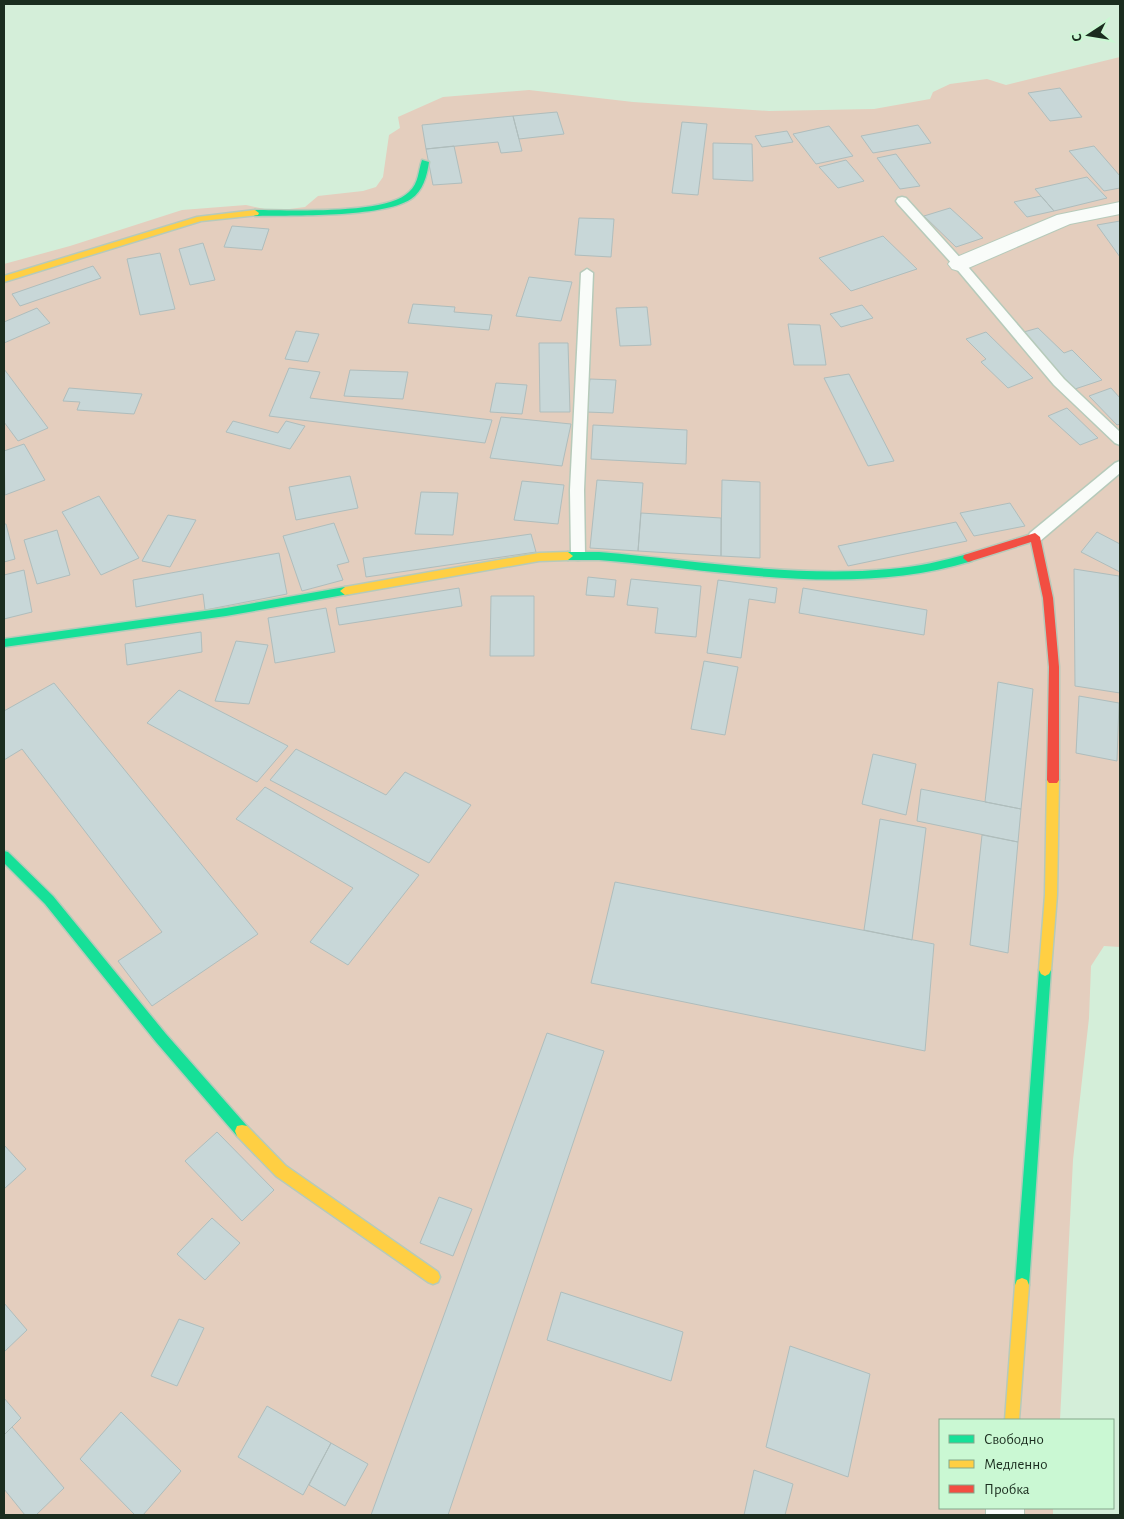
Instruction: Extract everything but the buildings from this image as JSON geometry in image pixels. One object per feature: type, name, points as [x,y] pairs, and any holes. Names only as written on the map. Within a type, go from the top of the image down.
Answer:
[{"type":"street","points":[[4,279],[200,219],[239,214],[367,209],[396,205],[408,198],[422,182],[425,162]]},
{"type":"street","points":[[959,264],[1064,219],[1120,208]]},
{"type":"street","points":[[4,643],[226,612],[539,557],[578,555],[832,576],[894,572],[949,564],[1035,536],[1048,598],[1054,667],[1051,895],[1012,1419]]},
{"type":"street","points":[[4,856],[49,900],[161,1038],[234,1122],[281,1171],[433,1277]]},
{"type":"lane","points":[[902,201],[959,264],[1060,382],[1120,440]]},
{"type":"lane","points":[[578,555],[577,490],[587,272]]},
{"type":"lane","points":[[1035,536],[1120,466]]},
{"type":"shaded area","points":[[1120,57],[1120,947],[1104,946],[1091,966],[1089,1018],[1073,1160],[1060,1419],[939,1419],[939,1509],[1053,1509],[1053,1515],[4,1515],[4,264],[70,246],[182,210],[246,205],[274,211],[305,207],[318,196],[363,191],[376,187],[383,177],[389,135],[400,128],[398,117],[443,97],[529,90],[633,102],[769,111],[874,109],[930,99],[933,92],[950,84],[987,79],[1006,85]]},
{"type":"traffic: fast","points":[[255,213],[358,210],[396,203],[407,198],[418,187],[425,162]]},
{"type":"traffic: fast","points":[[568,556],[610,557],[811,575],[890,573],[930,568],[968,558]]},
{"type":"traffic: fast","points":[[4,643],[226,612],[345,591]]},
{"type":"traffic: fast","points":[[4,856],[49,900],[161,1038],[242,1131]]},
{"type":"traffic: fast","points":[[1022,1285],[1045,970]]},
{"type":"traffic: slow","points":[[4,279],[200,219],[255,213]]},
{"type":"traffic: slow","points":[[345,591],[539,557],[568,556]]},
{"type":"traffic: slow","points":[[1045,970],[1051,895],[1053,780]]},
{"type":"traffic: slow","points":[[242,1131],[281,1171],[433,1277]]},
{"type":"traffic: slow","points":[[1012,1419],[1022,1285]]},
{"type":"traffic: jam","points":[[968,558],[1035,537],[1048,598],[1054,667],[1053,780]]}]
